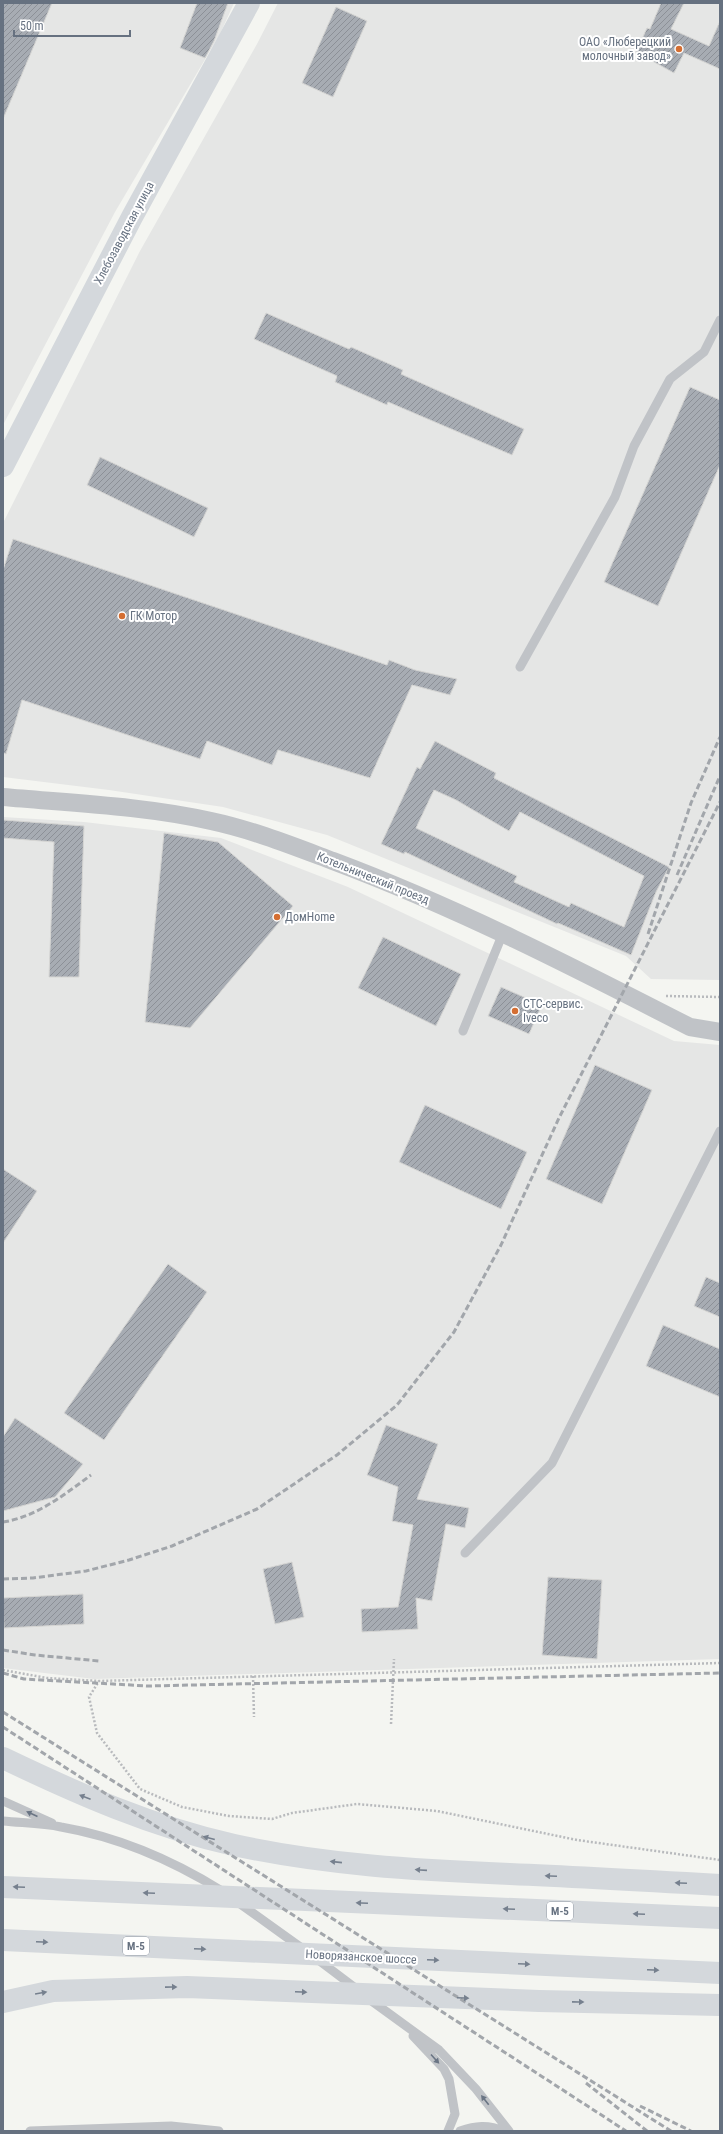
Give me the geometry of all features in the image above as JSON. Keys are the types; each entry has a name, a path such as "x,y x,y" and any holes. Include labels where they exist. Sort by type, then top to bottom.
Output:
{"main road":[{"name":"Хлебозаводская улица","path":"3,466 132,217 249,3"},
{"path":"3,1758 74,1792 175,1829 233,1845 276,1853 375,1867 720,1885"},
{"name":"М-5","path":"3,1887 720,1918"},
{"name":"Новорязанское шоссе","path":"3,1940 720,1973"},
{"path":"3,2002 53,1991 187,1987 539,2001 718,2005"}],"street":[{"name":"Котельнический проезд","path":"3,797 155,812 211,821 260,835 378,878 503,933 690,1027 720,1033"}],"lane":[{"path":"520,667 615,497 634,446 670,379 704,352 720,320"},
{"path":"464,1031 503,933"},
{"path":"465,1553 552,1463 720,1131"},
{"path":"3,1801 60,1827"},
{"path":"3,1821 60,1827 114,1840 156,1855 204,1880 249,1909 439,2050 476,2089 509,2131"},
{"path":"398,2020 444,2069 449,2079 455,2114 448,2131"},
{"path":"30,2131 171,2126 219,2131"},
{"path":"152,2131 171,2126"},
{"path":"460,2131 476,2126 494,2127 503,2131"}],"path":[{"path":"658,995 720,997"},
{"path":"391,1724 394,1659"},
{"path":"3,1670 47,1678 98,1681 720,1663"},
{"path":"253,1676 254,1717"},
{"path":"98,1681 89,1697 97,1733 140,1789 182,1807 229,1816 272,1819 292,1813 358,1804 437,1812 577,1840 720,1860"}],"shaded area":[{"path":"3,3 234,3 220,34 115,212 3,425"},
{"path":"278,3 720,3 720,980 651,979 626,956 327,835 223,807 109,790 3,777 3,523 140,251 257,44"},
{"path":"3,817 84,822 221,838 348,887 674,1041 720,1045 720,1659 94,1679 3,1668"}],"building":[{"path":"3,3 52,3 3,119"},
{"path":"197,3 228,3 214,41 205,58 180,48"},
{"name":"ОАО «Люберецкий молочный завод»","path":"661,3 684,3 671,29 709,46 720,21 720,69 684,53 674,73 636,52 647,28 650,29"},
{"path":"336,7 367,21 333,97 302,83"},
{"path":"266,313 349,349 351,347 403,370 401,374 524,429 512,455 388,402 387,405 335,382 337,376 254,339"},
{"path":"690,387 720,400 720,465 658,606 604,582"},
{"path":"100,457 208,508 194,537 87,485"},
{"name":"ГК Мотор","path":"13,539 387,665 389,660 415,670 457,679 450,695 412,685 370,778 278,750 272,765 207,741 200,759 22,700 6,754 3,753 3,570"},
{"path":"435,741 496,773 494,778 669,867 656,892 631,955 558,923 557,924 405,852 404,854 381,844 417,767 420,769","holes":["434,790 456,800 509,831 520,812 644,876 624,927 571,903 569,907 514,882 517,876 416,828"]},
{"path":"3,820 84,826 79,977 49,977 54,842 3,838"},
{"path":"164,833 218,842 293,906 190,1028 145,1022"},
{"path":"383,937 461,974 436,1026 358,988"},
{"name":"СТС-сервис. Iveco","path":"501,987 542,1005 529,1034 488,1016"},
{"path":"595,1065 652,1090 602,1204 546,1179"},
{"path":"425,1105 527,1152 501,1209 399,1162"},
{"path":"3,1169 37,1191 3,1243"},
{"path":"168,1264 207,1292 104,1440 64,1413"},
{"path":"706,1277 720,1283 720,1317 694,1306"},
{"path":"663,1325 720,1349 720,1397 646,1366"},
{"path":"15,1418 83,1464 55,1497 3,1511 3,1437"},
{"path":"386,1425 438,1444 417,1499 469,1508 465,1528 446,1524 432,1601 416,1598 418,1629 362,1632 361,1609 398,1607 413,1525 392,1521 398,1487 367,1475"},
{"path":"292,1562 304,1617 275,1624 263,1569"},
{"path":"548,1577 602,1580 597,1659 542,1655"},
{"path":"83,1594 84,1624 4,1628 3,1598"}],"railway":[{"path":"648,934 691,803 720,737"},
{"path":"677,875 720,776"},
{"path":"3,1579 33,1578 86,1571 129,1560 172,1546 257,1509 337,1455 397,1405 454,1332 501,1245 559,1118 720,802"},
{"path":"3,1522 38,1510 60,1497 91,1475"},
{"path":"3,1650 35,1655 99,1661"},
{"path":"3,1673 24,1679 148,1686 720,1673"},
{"path":"3,1712 671,2131"},
{"path":"3,1727 626,2131"},
{"path":"586,2083 647,2131"},
{"path":"640,2106 691,2131"}],"place":[{"name":"ОАО «Люберецкий молочный завод»","path":"679,49"},
{"name":"ГК Мотор","path":"122,616"},
{"name":"ДомHome","path":"277,917"},
{"name":"СТС-сервис. Iveco","path":"515,1011"}]}
